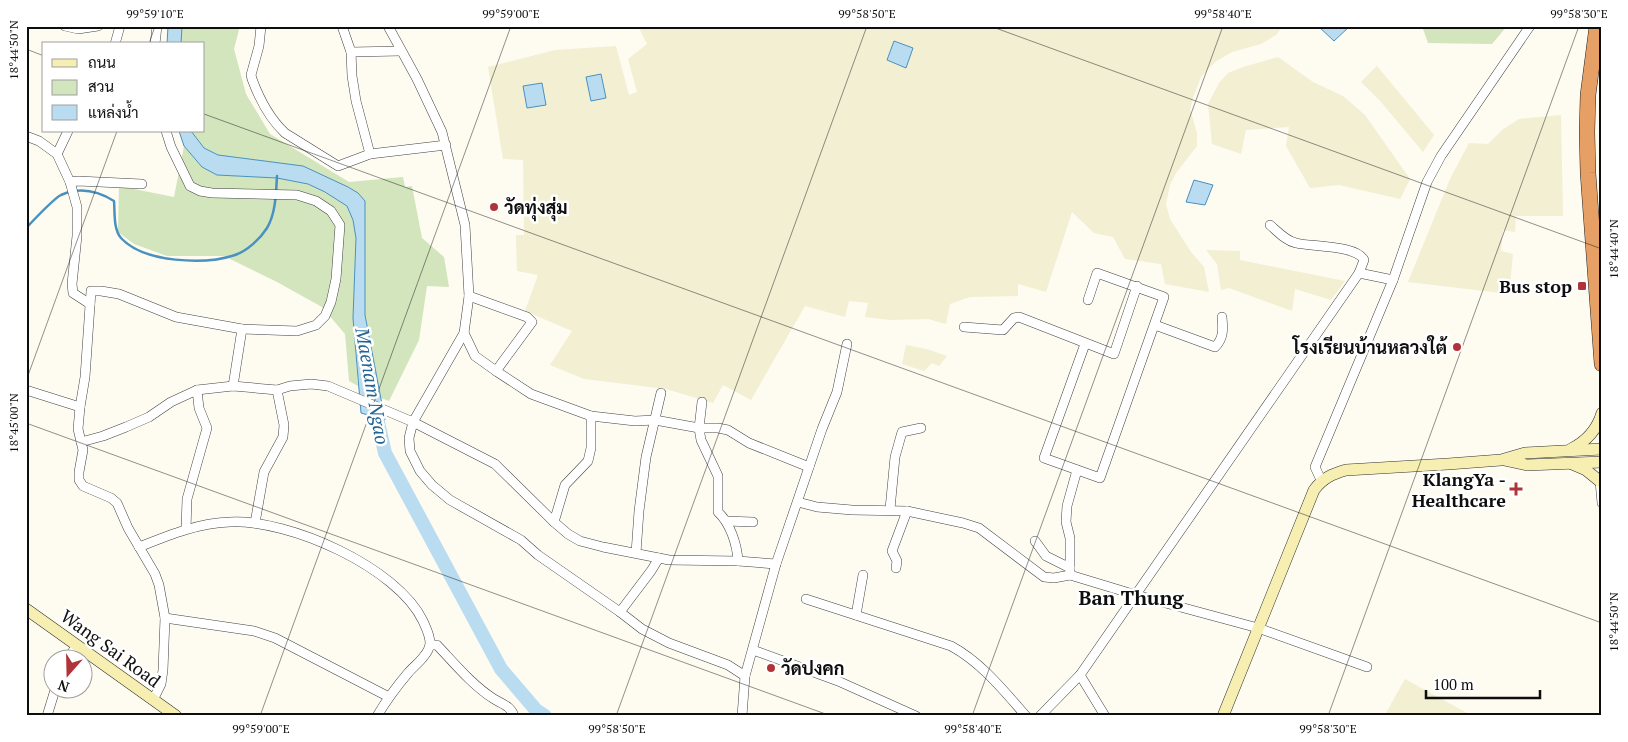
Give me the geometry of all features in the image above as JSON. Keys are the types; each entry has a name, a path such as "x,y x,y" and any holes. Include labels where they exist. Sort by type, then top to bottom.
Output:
{"highway":[{"path":"1596,26 1588,95 1587,149 1602,364"}],"main road":[{"path":"1567,451 1583,443 1590,436 1597,426 1602,413"},
{"path":"1501,460 1525,453 1602,449"},
{"path":"1223,716 1314,490 1321,480 1331,474 1346,470 1501,460 1527,464 1602,462"},
{"path":"1569,463 1586,470 1601,482"},
{"name":"Wang Sai Road","path":"26,609 176,716"}],"street":[{"path":"65,26 78,29 98,26"},
{"path":"116,42 120,26"},
{"path":"155,42 157,26"},
{"path":"261,26 259,46 251,74 272,119 285,133 338,166 370,154 446,145"},
{"path":"342,26 351,52 356,102 370,154"},
{"path":"388,26 442,132 465,225 469,296 464,333 413,422 409,438 410,451 420,471 432,485 450,500 521,540 538,555 642,629 669,644 728,665 745,676"},
{"path":"1321,480 1315,467 1393,280 1428,182 1441,156 1528,27"},
{"path":"351,52 401,50"},
{"path":"57,154 68,132"},
{"path":"153,700 161,684 165,618 155,574 117,503 111,498 83,486 79,480 83,450 78,430 85,377 91,291 120,294 176,317 242,328 297,331 306,329 316,325 324,316 331,302 339,261 340,225 331,210 316,201 297,195 212,194 190,186 171,147 166,132"},
{"path":"27,134 57,154 71,185 77,206 73,293 90,304"},
{"path":"71,185 78,181 142,184"},
{"path":"1040,716 1080,676 1359,273 1364,260 1358,254 1340,249 1296,244 1288,241 1270,225"},
{"path":"1085,344 1044,458 1100,478 1164,297 1097,273 1088,300"},
{"path":"1359,273 1393,280"},
{"path":"964,328 1003,330 1014,318 1019,317 1114,354 1137,286"},
{"path":"469,296 528,317 532,322 496,371"},
{"path":"1155,324 1215,347 1223,333 1222,317"},
{"path":"234,386 242,328"},
{"path":"464,333 475,356 531,394 591,416 635,421 655,420 699,428 728,430 749,443 809,467"},
{"path":"742,712 745,676 776,564 822,429 837,392 847,344"},
{"path":"81,442 126,428 197,390 234,386 277,390 290,386 311,384 328,386 413,422 495,464 554,522 580,541 658,558 686,561 738,561 776,564"},
{"path":"26,390 80,407"},
{"path":"186,529 187,499 207,428 199,408 197,390"},
{"path":"255,523 264,472 283,437 284,425 277,390"},
{"path":"636,554 646,457 661,393"},
{"path":"702,402 699,428 700,440 718,476 718,512 726,522 737,550 738,561"},
{"path":"554,522 564,484 588,461 592,448 591,416"},
{"path":"890,510 895,457 902,432 921,428"},
{"path":"1070,571 1070,538 1066,522 1067,506 1077,470"},
{"path":"1601,482 1602,503"},
{"path":"798,502 817,507 852,510 907,511 964,522 979,528 1044,577 1054,578 1070,571"},
{"path":"896,568 897,561 892,551 907,511"},
{"path":"139,547 186,529 230,522 255,523 310,538 344,553 370,568 409,600 423,621 431,644 425,656 389,697 377,716"},
{"path":"726,522 753,522"},
{"path":"1035,542 1046,556 1070,571 1136,594 1258,628 1367,667"},
{"path":"620,612 651,571 658,558"},
{"path":"856,615 863,575"},
{"path":"806,599 942,642 957,649 1002,688 1026,716"},
{"path":"165,618 254,631 275,638 389,697"},
{"path":"431,644 437,645 492,698 511,708 514,716"},
{"path":"74,650 77,645"},
{"path":"753,650 838,681 916,716"},
{"path":"1080,676 1105,716"},
{"path":"47,716 52,700"}],"shaded area":[{"path":"638,26 1283,26 1276,35 1261,44 1232,52 1215,62 1201,77 1190,109 1197,133 1197,146 1176,173 1170,185 1166,204 1170,219 1191,252 1204,267 1209,292 1165,284 1161,264 1125,259 1113,237 1094,233 1072,212 1046,292 1018,284 1018,296 970,297 950,304 946,324 928,319 890,320 865,317 868,303 849,301 845,317 805,306 751,400 723,385 713,403 666,389 584,379 550,365 572,331 525,311 538,275 517,271 516,235 524,235 523,160 503,159 488,67 555,50 616,46 629,95 637,92 628,59 647,44"},
{"path":"1278,57 1313,82 1343,96 1365,115 1410,179 1400,199 1339,185 1310,188 1286,146 1289,127 1246,130 1241,154 1212,144 1208,104 1219,83 1228,73"},
{"path":"1377,66 1434,135 1423,152 1381,102 1361,82"},
{"path":"1561,115 1563,216 1516,216 1515,232 1503,230 1501,251 1513,254 1509,294 1408,282 1450,179 1469,143 1488,144 1502,130 1519,119"},
{"path":"1206,250 1240,251 1240,260 1345,281 1331,300 1295,289 1292,311 1229,288 1221,290 1217,264"},
{"path":"906,345 927,349 947,356 939,366 932,363 924,371 902,364"},
{"path":"1405,679 1467,713 1467,716 1394,716 1386,713"}],"green space":[{"path":"182,26 240,26 234,49 246,94 270,134 349,182 403,177 405,187 412,186 422,238 444,257 449,287 427,286 419,340 389,401 381,398 365,315 365,219 358,193 303,166 218,155 204,148 192,132 205,132 205,42 181,42"},
{"path":"1422,26 1507,26 1492,44 1428,43"},
{"path":"184,146 202,167 217,175 277,178 308,184 347,206 353,220 356,238 353,318 358,386 349,381 345,334 322,307 224,256 167,256 134,244 118,232 119,186 174,197"}],"water":[{"path":"168,26 182,26 181,42 167,42"},
{"path":"1318,26 1350,26 1334,41"},
{"path":"894,41 913,48 906,68 887,60"},
{"path":"601,74 606,98 591,101 586,77"},
{"path":"542,83 546,105 527,108 523,86"},
{"path":"179,132 192,132 204,148 218,155 303,166 348,187 358,193 365,201 365,315 385,420 361,413 353,318 356,238 353,220 347,206 308,184 277,178 217,175 202,167 184,146"},
{"path":"1194,180 1213,185 1205,205 1186,202"}],"waterway":[{"path":"26,228 61,195 75,191 88,191 114,201 118,234 131,246 144,253 175,260 192,261 222,258 235,255 249,248 267,228 274,209 277,176"},
{"name":"Maenam Ngao","path":"373,400 385,453 501,669 536,710 545,716"}],"place":[{"name":"วัดทุ่งสุ่ม","path":"494,207"},
{"name":"Bus stop","path":"1582,286"},
{"name":"โรงเรียนบ้านหลวงใต้","path":"1457,347"},
{"name":"KlangYa - Healthcare","path":"1516,489"},
{"name":"วัดปงคก","path":"771,668"}],"district":[{"name":"Ban Thung","path":"1131,597"}]}
